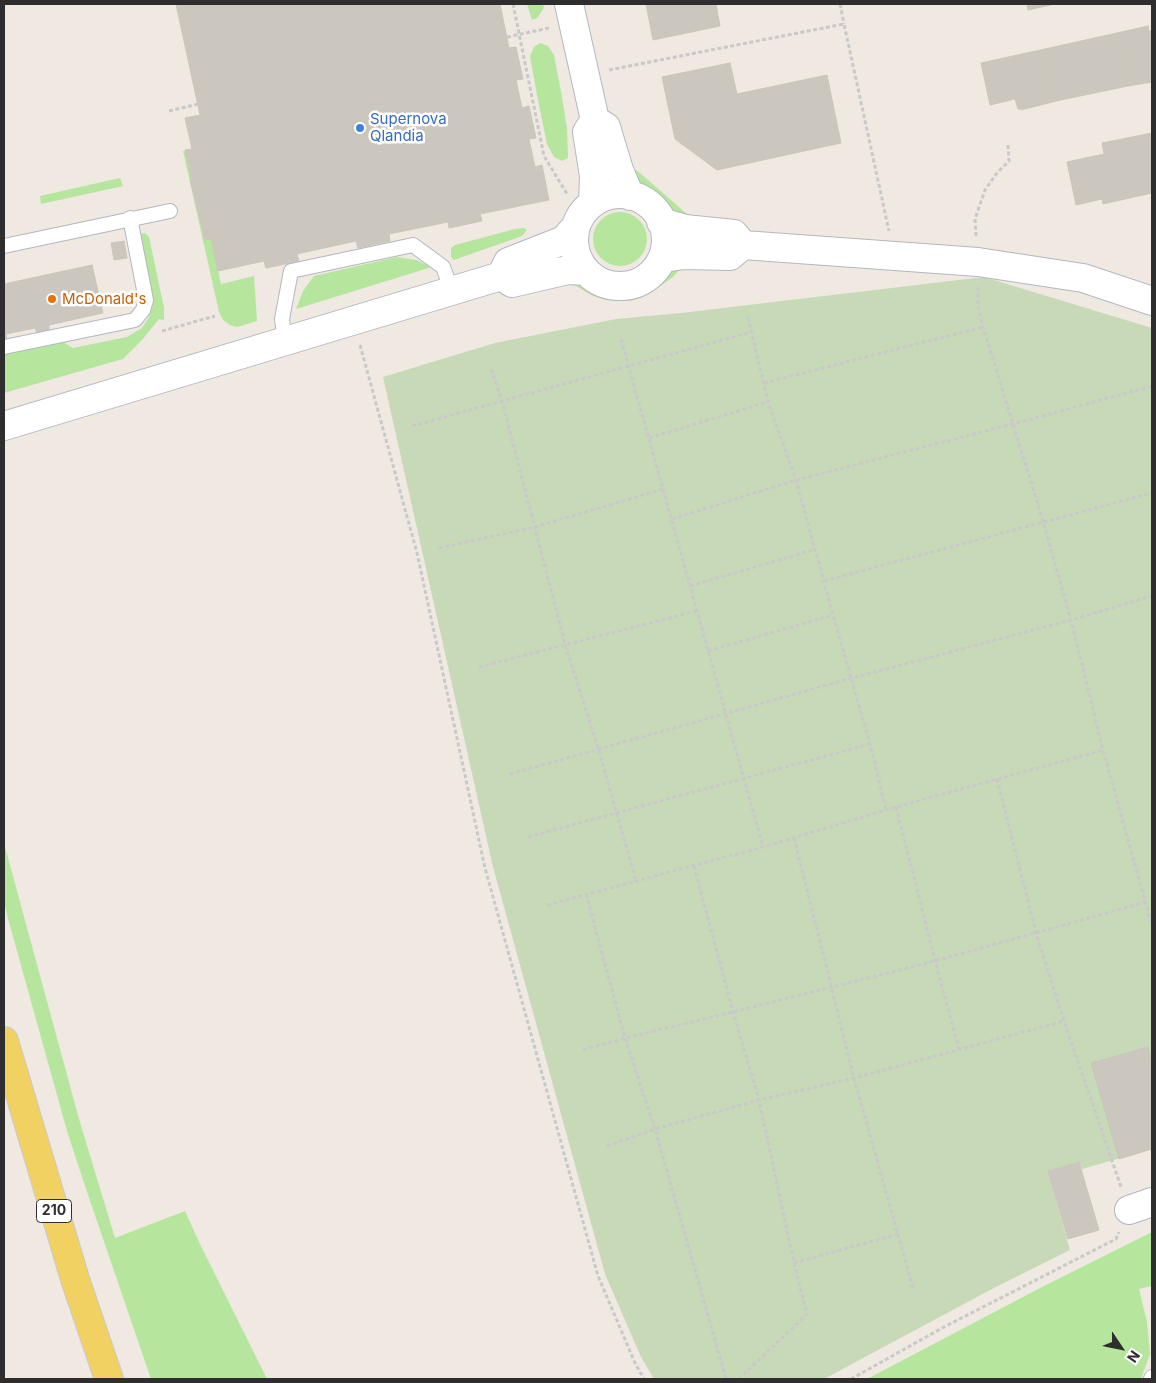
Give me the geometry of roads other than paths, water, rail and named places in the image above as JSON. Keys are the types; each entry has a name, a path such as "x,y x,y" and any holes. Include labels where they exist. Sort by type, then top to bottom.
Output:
{"main road":[{"name":"210","path":"4,1041 75,1279 109,1379"}],"street":[{"path":"569,4 595,120 606,127 618,170 630,196"},
{"path":"4,426 501,276 508,262 564,240 576,226 582,215 580,199 594,176 587,132 595,120"},
{"path":"576,226 575,250 579,261 585,271 597,281 612,286 628,286 642,281 654,271 663,258 666,243 664,229 659,216 650,205 638,198 625,194 611,195 599,199 580,199"},
{"path":"662,222 685,229 734,234 743,245"},
{"path":"663,258 684,255 730,256 743,245 978,262 1083,278 1152,301"},
{"path":"501,276 512,283 568,270 585,271"}],"lane":[{"path":"4,246 170,211"},
{"path":"4,347 135,320 143,310 146,300 130,218"},
{"path":"285,342 282,319 292,272 413,245 443,267 452,291"}],"place":[{"name":"Supernova Qlandia","path":"360,128"},
{"name":"McDonald's","path":"52,299"}]}
